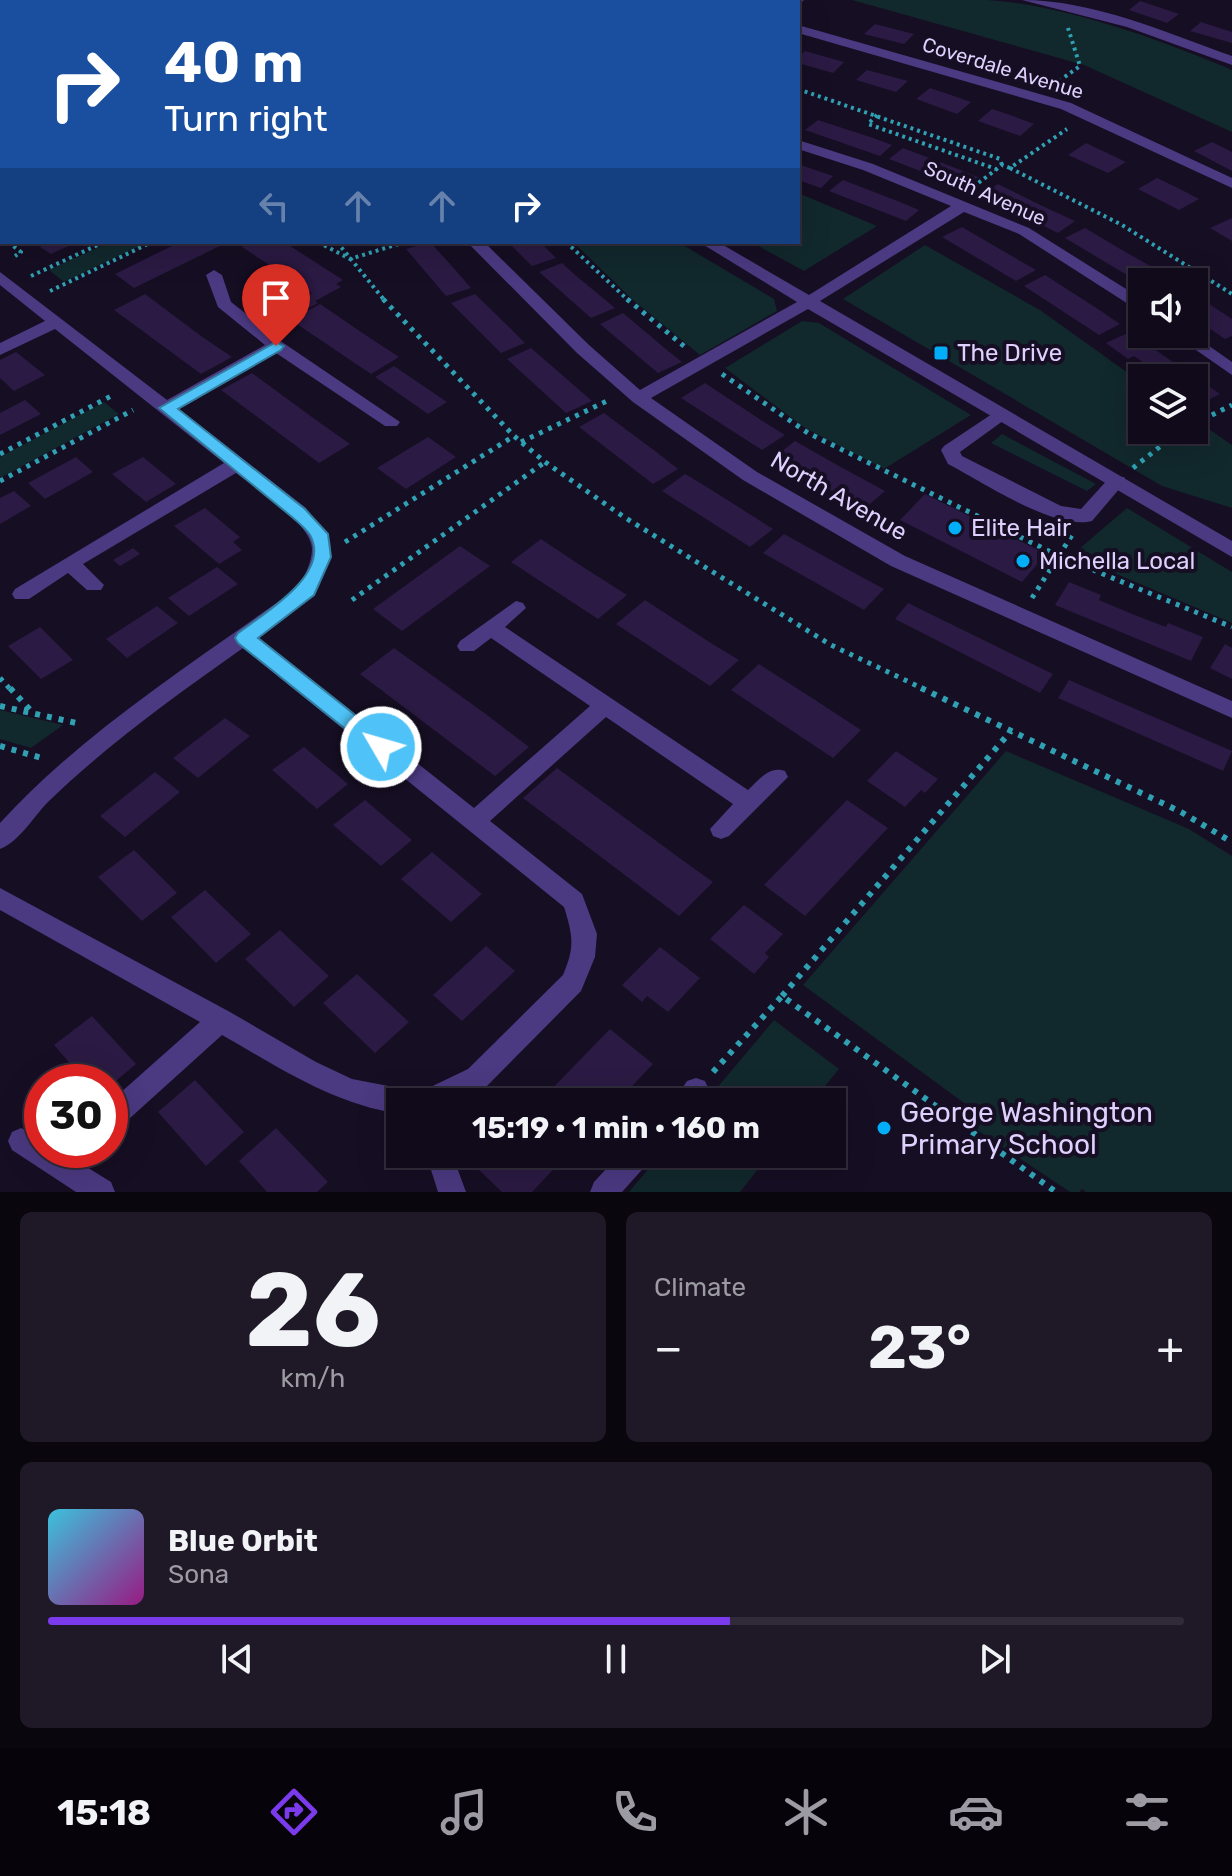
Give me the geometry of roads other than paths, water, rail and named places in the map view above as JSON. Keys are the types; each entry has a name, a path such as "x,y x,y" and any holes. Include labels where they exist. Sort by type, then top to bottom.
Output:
{"street":[{"path":"1028,0 1131,24 1232,61"},
{"name":"Coverdale Avenue","path":"800,30 1037,97 1086,115 1232,184"},
{"name":"South Avenue","path":"800,145 868,167 1024,231 1128,297"},
{"path":"634,394 808,302 958,204"},
{"name":"North Avenue","path":"477,244 510,279 634,394 750,476 898,561 1232,710"},
{"path":"710,244 1232,550"},
{"path":"214,275 224,304 276,346 391,422"},
{"path":"0,839 30,802 68,769 308,590 322,557 320,534 299,513 6,281"},
{"path":"0,350 57,321"},
{"path":"161,403 276,346"},
{"path":"1201,348 1232,370"},
{"path":"1001,414 950,450 954,460 1057,512 1085,516 1117,481"},
{"path":"22,594 237,464"},
{"path":"69,563 94,585"},
{"path":"467,646 516,608"},
{"path":"491,628 749,803"},
{"path":"245,638 574,901 585,934 583,957 572,983 477,1078 455,1088"},
{"path":"476,820 605,706"},
{"path":"721,829 777,777"},
{"path":"0,898 221,1020 328,1084 372,1099 386,1100"},
{"path":"128,1103 221,1020"},
{"path":"81,1168 101,1192"},
{"path":"444,1168 452,1192"},
{"path":"604,1192 625,1168"}],"place":[{"name":"The Drive","path":"941,353"},
{"name":"Elite Hair","path":"955,528"},
{"name":"Michella Local","path":"1023,561"},
{"name":"George Washington Primary School","path":"884,1128"}]}
